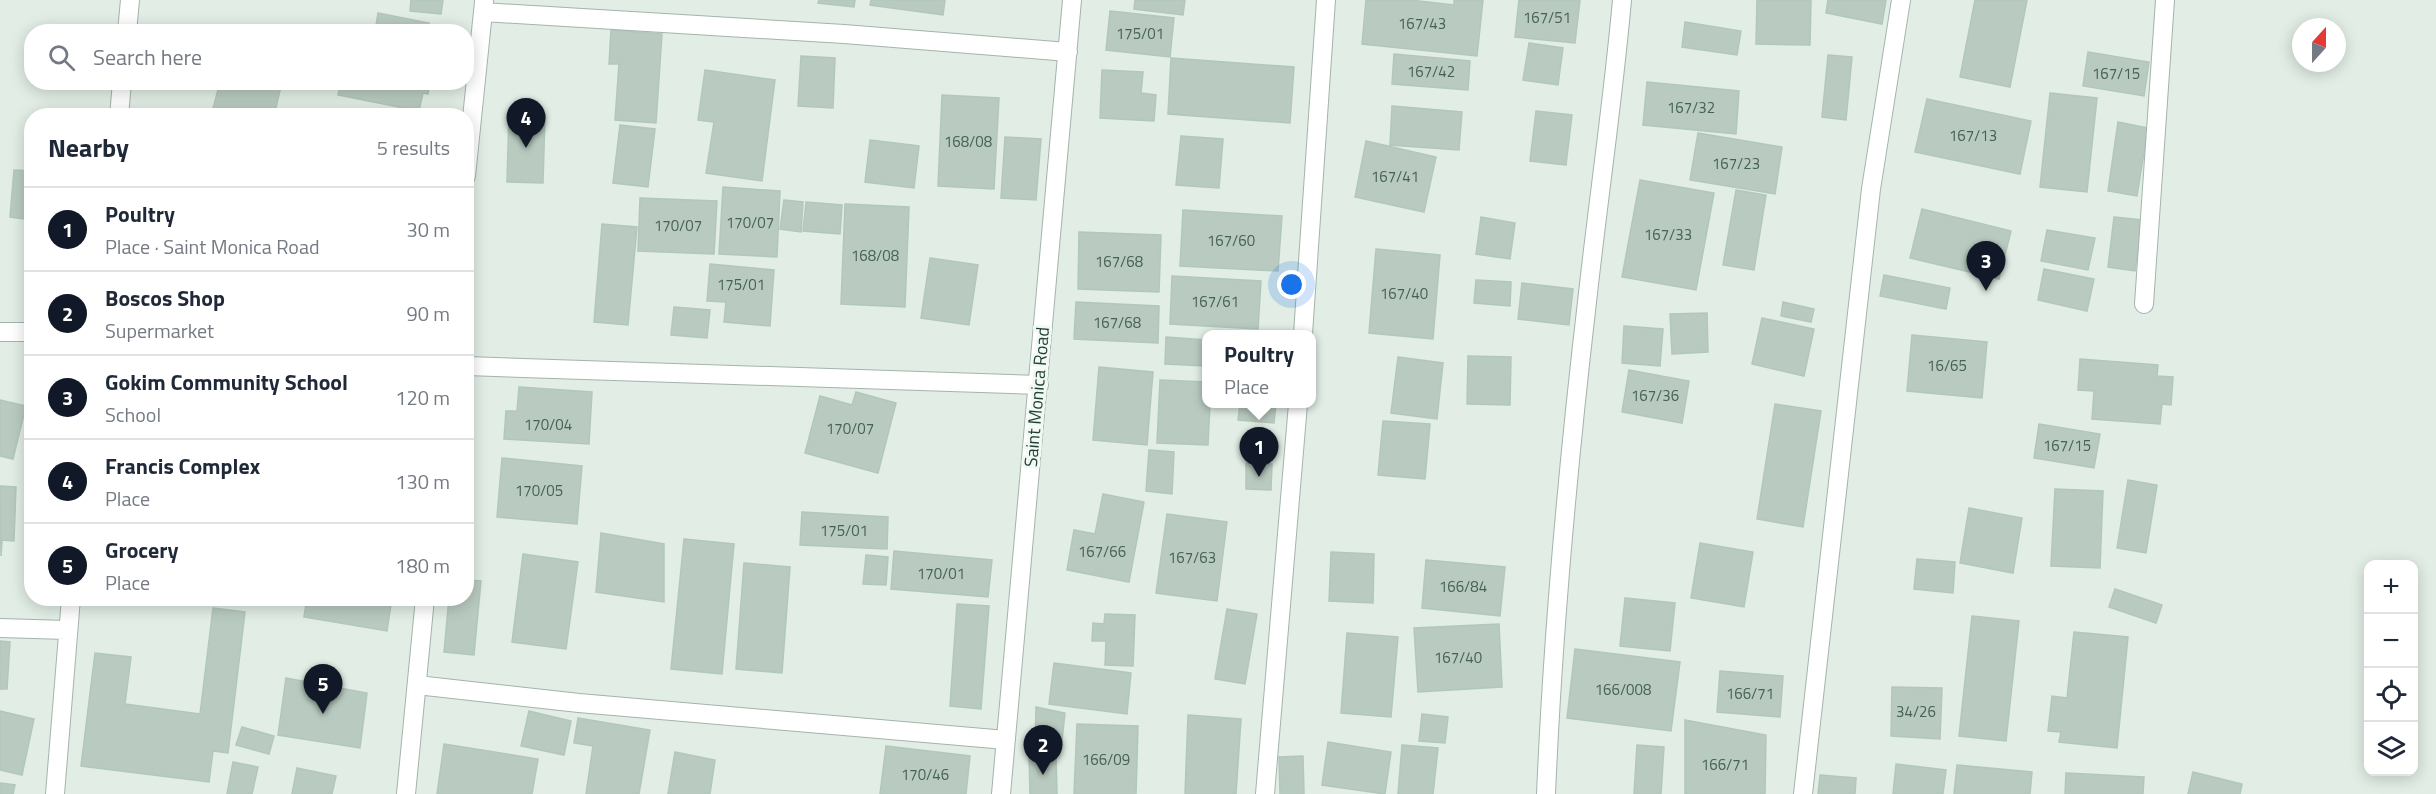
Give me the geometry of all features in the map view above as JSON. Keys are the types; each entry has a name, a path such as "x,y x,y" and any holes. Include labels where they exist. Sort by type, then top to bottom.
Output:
{"street":[{"path":"128,24 130,0"},
{"name":"Saint Monica Road","path":"1001,794 1072,0"},
{"path":"1303,330 1326,0"},
{"path":"1546,794 1550,688 1564,526 1587,300 1613,103 1622,0"},
{"path":"1803,794 1866,223 1901,0"},
{"path":"2144,304 2165,0"},
{"path":"473,108 484,6 1068,52"},
{"path":"120,108 121,90"},
{"path":"0,332 24,332"},
{"path":"474,366 1039,385"},
{"path":"1265,794 1298,408"},
{"path":"55,794 70,606"},
{"path":"406,794 424,606"},
{"path":"0,628 67,630"},
{"path":"417,685 579,703 1006,740"}],"building":[{"path":"411,0 443,0 441,14 410,11"},
{"path":"819,0 855,0 854,7 818,3"},
{"path":"871,0 945,0 943,15 870,5"},
{"path":"1135,0 1185,0 1183,15 1134,9"},
{"path":"1366,0 1410,0 1454,5 1454,0 1483,0 1477,56 1362,44"},
{"path":"1519,0 1580,0 1575,43 1515,37"},
{"path":"1757,0 1811,0 1810,45 1756,44"},
{"path":"1828,0 1886,0 1882,24 1826,13"},
{"path":"1975,0 2027,0 2010,87 1960,77"},
{"path":"1110,11 1174,18 1170,57 1106,50"},
{"path":"378,13 429,23 429,24 376,24"},
{"path":"1685,22 1741,31 1737,55 1682,47"},
{"path":"611,30 662,34 656,123 615,120 619,64 609,64"},
{"path":"1529,43 1563,48 1558,85 1523,80"},
{"path":"2088,52 2149,62 2144,96 2083,86"},
{"path":"1394,54 1470,61 1468,90 1392,84"},
{"path":"1828,55 1852,57 1846,120 1822,117"},
{"path":"801,56 835,58 833,108 798,106"},
{"path":"1171,58 1294,67 1290,123 1168,114"},
{"path":"705,70 775,80 762,181 706,173 714,122 698,120"},
{"path":"1102,70 1143,72 1141,93 1156,95 1154,121 1100,118"},
{"path":"1647,82 1739,91 1736,134 1643,125"},
{"path":"218,90 280,90 276,108 213,108"},
{"path":"339,90 429,90 428,94 423,93 420,108 404,108 338,95"},
{"path":"2050,93 2097,98 2087,192 2040,187"},
{"path":"942,95 999,98 994,189 938,186"},
{"path":"1927,99 2031,121 2020,174 1915,152"},
{"path":"1392,106 1462,112 1459,150 1390,145"},
{"path":"1536,111 1572,115 1566,165 1530,161"},
{"path":"509,113 545,115 543,183 507,182"},
{"path":"2118,122 2148,128 2137,196 2108,191"},
{"path":"620,125 655,129 648,187 613,183"},
{"path":"1698,133 1782,147 1775,194 1690,180"},
{"path":"1181,136 1223,139 1219,188 1176,185"},
{"path":"1005,137 1041,139 1036,200 1001,198"},
{"path":"870,140 919,146 914,188 865,182"},
{"path":"1366,141 1436,157 1424,212 1355,197"},
{"path":"14,170 24,171 24,219 10,217"},
{"path":"1640,180 1714,193 1696,290 1622,277"},
{"path":"723,187 780,191 777,257 719,254"},
{"path":"1736,190 1766,195 1754,270 1723,265"},
{"path":"640,198 717,201 714,254 638,251"},
{"path":"784,200 803,202 801,232 780,229"},
{"path":"806,202 842,205 840,234 803,231"},
{"path":"845,204 909,207 905,307 841,304"},
{"path":"1922,209 2011,231 1999,279 1910,258"},
{"path":"1183,210 1282,216 1278,271 1180,266"},
{"path":"1481,217 1515,223 1510,259 1476,254"},
{"path":"2114,217 2142,220 2135,271 2108,267"},
{"path":"602,224 637,227 628,325 594,322"},
{"path":"2047,230 2095,238 2088,270 2041,261"},
{"path":"1079,232 1161,235 1159,292 1078,289"},
{"path":"1376,249 1440,255 1433,339 1369,333"},
{"path":"930,258 978,265 969,325 921,318"},
{"path":"710,264 774,270 770,326 724,322 726,302 707,301"},
{"path":"2044,269 2094,279 2087,311 2038,300"},
{"path":"1884,275 1950,288 1946,309 1880,296"},
{"path":"1172,276 1261,281 1258,329 1170,324"},
{"path":"1476,280 1511,282 1510,306 1474,303"},
{"path":"1522,283 1573,289 1569,325 1518,319"},
{"path":"1076,302 1159,306 1158,343 1074,339"},
{"path":"1783,302 1814,309 1811,322 1781,316"},
{"path":"674,307 710,310 707,338 671,335"},
{"path":"1707,313 1708,352 1672,354 1670,314"},
{"path":"1762,318 1814,329 1804,376 1752,364"},
{"path":"1624,326 1663,329 1660,366 1622,363"},
{"path":"1912,335 1987,342 1982,398 1907,391"},
{"path":"1166,337 1202,340 1202,366 1165,364"},
{"path":"1468,356 1511,357 1510,405 1467,404"},
{"path":"1398,357 1443,363 1437,419 1391,413"},
{"path":"2080,359 2158,365 2157,376 2173,377 2171,405 2162,404 2160,424 2092,419 2094,391 2078,390"},
{"path":"1099,367 1153,372 1147,445 1093,440"},
{"path":"1629,370 1689,381 1682,423 1622,412"},
{"path":"1160,380 1202,382 1202,408 1210,408 1208,445 1157,443"},
{"path":"519,387 592,392 589,444 504,439 506,411 517,411"},
{"path":"856,392 896,403 878,473 805,453 820,396 852,405"},
{"path":"0,400 24,406 24,414 13,459 0,456"},
{"path":"1775,404 1821,411 1803,527 1757,519"},
{"path":"1240,408 1276,408 1274,423 1238,420"},
{"path":"1383,421 1430,424 1425,479 1378,475"},
{"path":"2039,424 2100,434 2094,468 2034,458"},
{"path":"1149,450 1174,452 1172,494 1146,491"},
{"path":"502,458 582,466 577,524 497,517"},
{"path":"1246,463 1272,464 1271,490 1246,489"},
{"path":"2128,480 2157,485 2146,553 2117,548"},
{"path":"0,486 16,487 14,541 2,540 1,556"},
{"path":"2055,489 2103,491 2100,568 2051,566"},
{"path":"1103,494 1144,502 1129,582 1067,570 1074,530 1095,534"},
{"path":"1969,508 2022,518 2013,573 1960,563"},
{"path":"802,512 888,517 887,549 800,545"},
{"path":"1167,514 1227,522 1217,601 1156,593"},
{"path":"601,533 664,544 664,602 596,592"},
{"path":"684,539 734,544 722,674 671,669"},
{"path":"1700,543 1753,552 1744,607 1691,598"},
{"path":"894,551 992,560 988,597 891,589"},
{"path":"1331,552 1374,554 1373,603 1329,601"},
{"path":"523,554 578,562 566,649 512,642"},
{"path":"866,555 888,557 886,585 863,584"},
{"path":"1917,559 1955,562 1953,593 1914,589"},
{"path":"1426,560 1505,567 1500,616 1422,608"},
{"path":"744,563 790,567 782,673 736,669"},
{"path":"474,581 481,581 474,655 444,652 448,606 474,606"},
{"path":"2115,589 2162,605 2156,623 2109,607"},
{"path":"1625,598 1675,603 1670,651 1620,646"},
{"path":"957,604 989,606 981,709 950,706"},
{"path":"306,606 391,606 387,631 304,617"},
{"path":"213,608 245,612 228,753 213,751 209,782 81,766 95,653 131,657 125,704 200,714"},
{"path":"1227,609 1257,614 1245,684 1215,679"},
{"path":"1105,614 1135,615 1133,666 1105,665 1106,641 1092,641 1093,623 1104,624"},
{"path":"1972,616 2019,621 2006,741 1959,736"},
{"path":"1499,624 1502,687 1418,692 1414,628"},
{"path":"2074,632 2128,637 2117,748 2059,742 2061,732 2048,731 2052,696 2067,698"},
{"path":"1347,633 1398,637 1391,717 1341,713"},
{"path":"0,641 10,642 7,689 0,689"},
{"path":"1575,649 1680,662 1671,731 1567,718"},
{"path":"1054,663 1131,673 1127,714 1049,704"},
{"path":"1720,671 1783,676 1780,717 1717,712"},
{"path":"286,678 367,693 360,748 278,735"},
{"path":"1892,687 1942,688 1940,739 1891,736"},
{"path":"1036,707 1065,713 1061,749 1035,747"},
{"path":"0,711 34,719 22,775 0,770"},
{"path":"529,711 571,721 564,755 521,746"},
{"path":"1422,714 1448,717 1445,743 1419,741"},
{"path":"1188,715 1241,719 1236,794 1185,794"},
{"path":"578,718 650,730 639,794 586,794 593,746 574,743"},
{"path":"1685,720 1766,735 1765,794 1685,794"},
{"path":"1077,724 1138,726 1136,794 1074,794"},
{"path":"242,727 274,736 269,754 236,745"},
{"path":"1328,742 1391,752 1385,794 1322,785"},
{"path":"444,744 538,759 532,794 437,794"},
{"path":"1402,745 1438,748 1433,794 1398,794"},
{"path":"1637,745 1664,747 1661,794 1634,794"},
{"path":"886,746 970,756 966,794 880,794"},
{"path":"675,752 715,760 710,794 668,794"},
{"path":"1056,755 1057,794 1030,794 1029,756"},
{"path":"1303,756 1304,794 1280,794 1279,757"},
{"path":"233,762 258,767 252,794 227,794"},
{"path":"1896,764 1946,770 1943,794 1893,794"},
{"path":"1957,765 2032,772 2030,794 1954,794"},
{"path":"297,768 336,776 332,794 292,794"},
{"path":"2193,772 2242,784 2240,794 2188,794"},
{"path":"2066,773 2144,777 2143,794 2065,794"},
{"path":"1820,775 1856,778 1855,794 1818,794"},
{"path":"0,783 15,785 13,794 0,794"}],"place":[{"name":"Francis Complex","path":"526,148"},
{"name":"Gokim Community School","path":"1986,291"},
{"name":"Poultry","path":"1259,477"},
{"name":"Grocery","path":"323,714"},
{"name":"Boscos Shop","path":"1043,775"}]}
